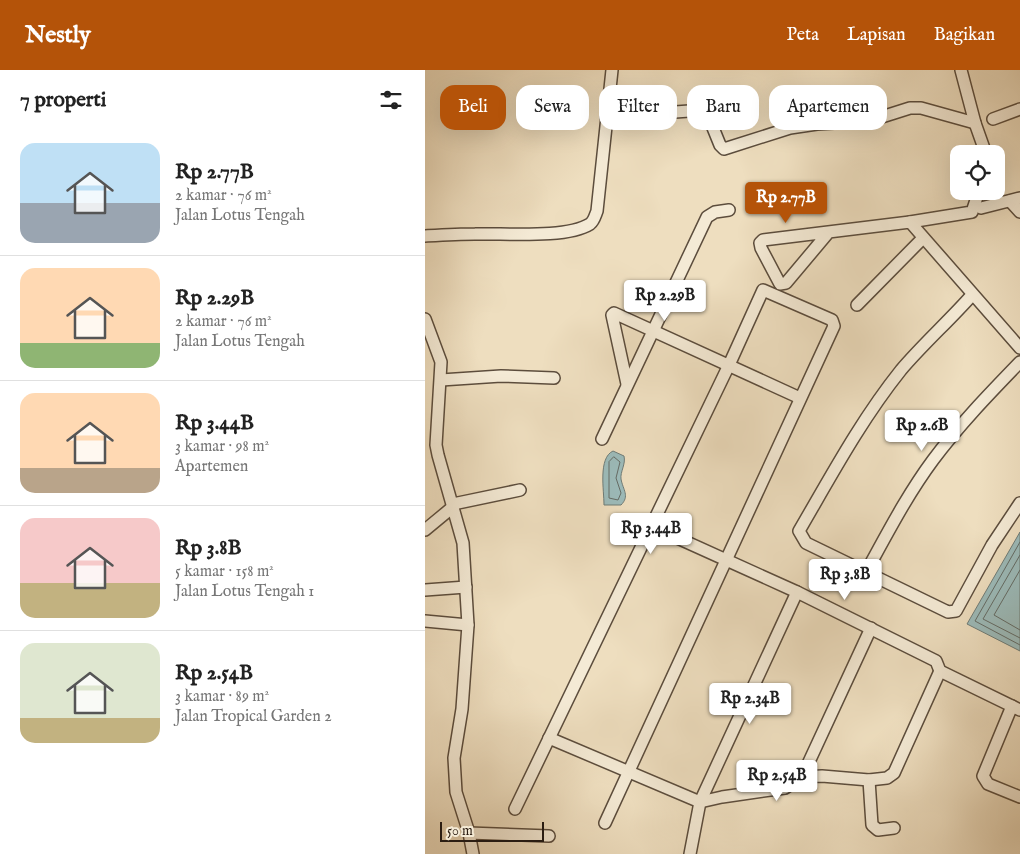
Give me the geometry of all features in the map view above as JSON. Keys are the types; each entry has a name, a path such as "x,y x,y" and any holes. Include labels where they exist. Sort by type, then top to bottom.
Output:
{"street":[{"path":"610,85 612,70"},
{"path":"961,70 983,145"},
{"path":"677,112 703,110 707,113 720,145 724,149 790,128 817,124 869,121 910,108 921,108 975,123"},
{"path":"993,119 1020,109"},
{"path":"425,236 553,233 589,225 594,220 597,211 605,130"},
{"path":"828,233 786,283 780,284 761,248 761,241 910,222 977,210 1015,199 1020,212"},
{"path":"977,210 978,200"},
{"path":"602,439 707,217 715,212 729,210"},
{"path":"910,222 1020,348"},
{"path":"857,305 923,238"},
{"path":"515,809 729,366 763,290 832,320 834,326 605,822"},
{"path":"972,295 908,363 872,409 799,531 805,543 948,612 956,611 993,545 1020,503"},
{"path":"627,384 612,314 615,313 800,398"},
{"path":"426,325 441,362 437,422 438,455 463,543 468,625 462,709 454,758 456,792 469,833 473,854"},
{"path":"866,572 888,531 932,461 970,415 1020,362"},
{"path":"441,380 501,376 554,378"},
{"path":"425,422 437,422"},
{"path":"425,530 453,505 520,490"},
{"path":"549,738 700,802 785,788 802,777 822,776 869,780 887,778 894,773 940,672 936,661 797,592 651,526"},
{"path":"425,590 466,586"},
{"path":"690,854 700,802 797,592"},
{"path":"425,620 468,625"},
{"path":"802,777 871,628"},
{"path":"940,672 1016,708 983,776 989,784 1020,797"},
{"path":"869,780 873,825 878,830 894,828"},
{"path":"469,833 549,836"}],"water":[{"path":"613,451 624,456 621,476 625,499 621,505 604,505 605,460"},
{"path":"1020,532 1020,651 967,624"}]}
